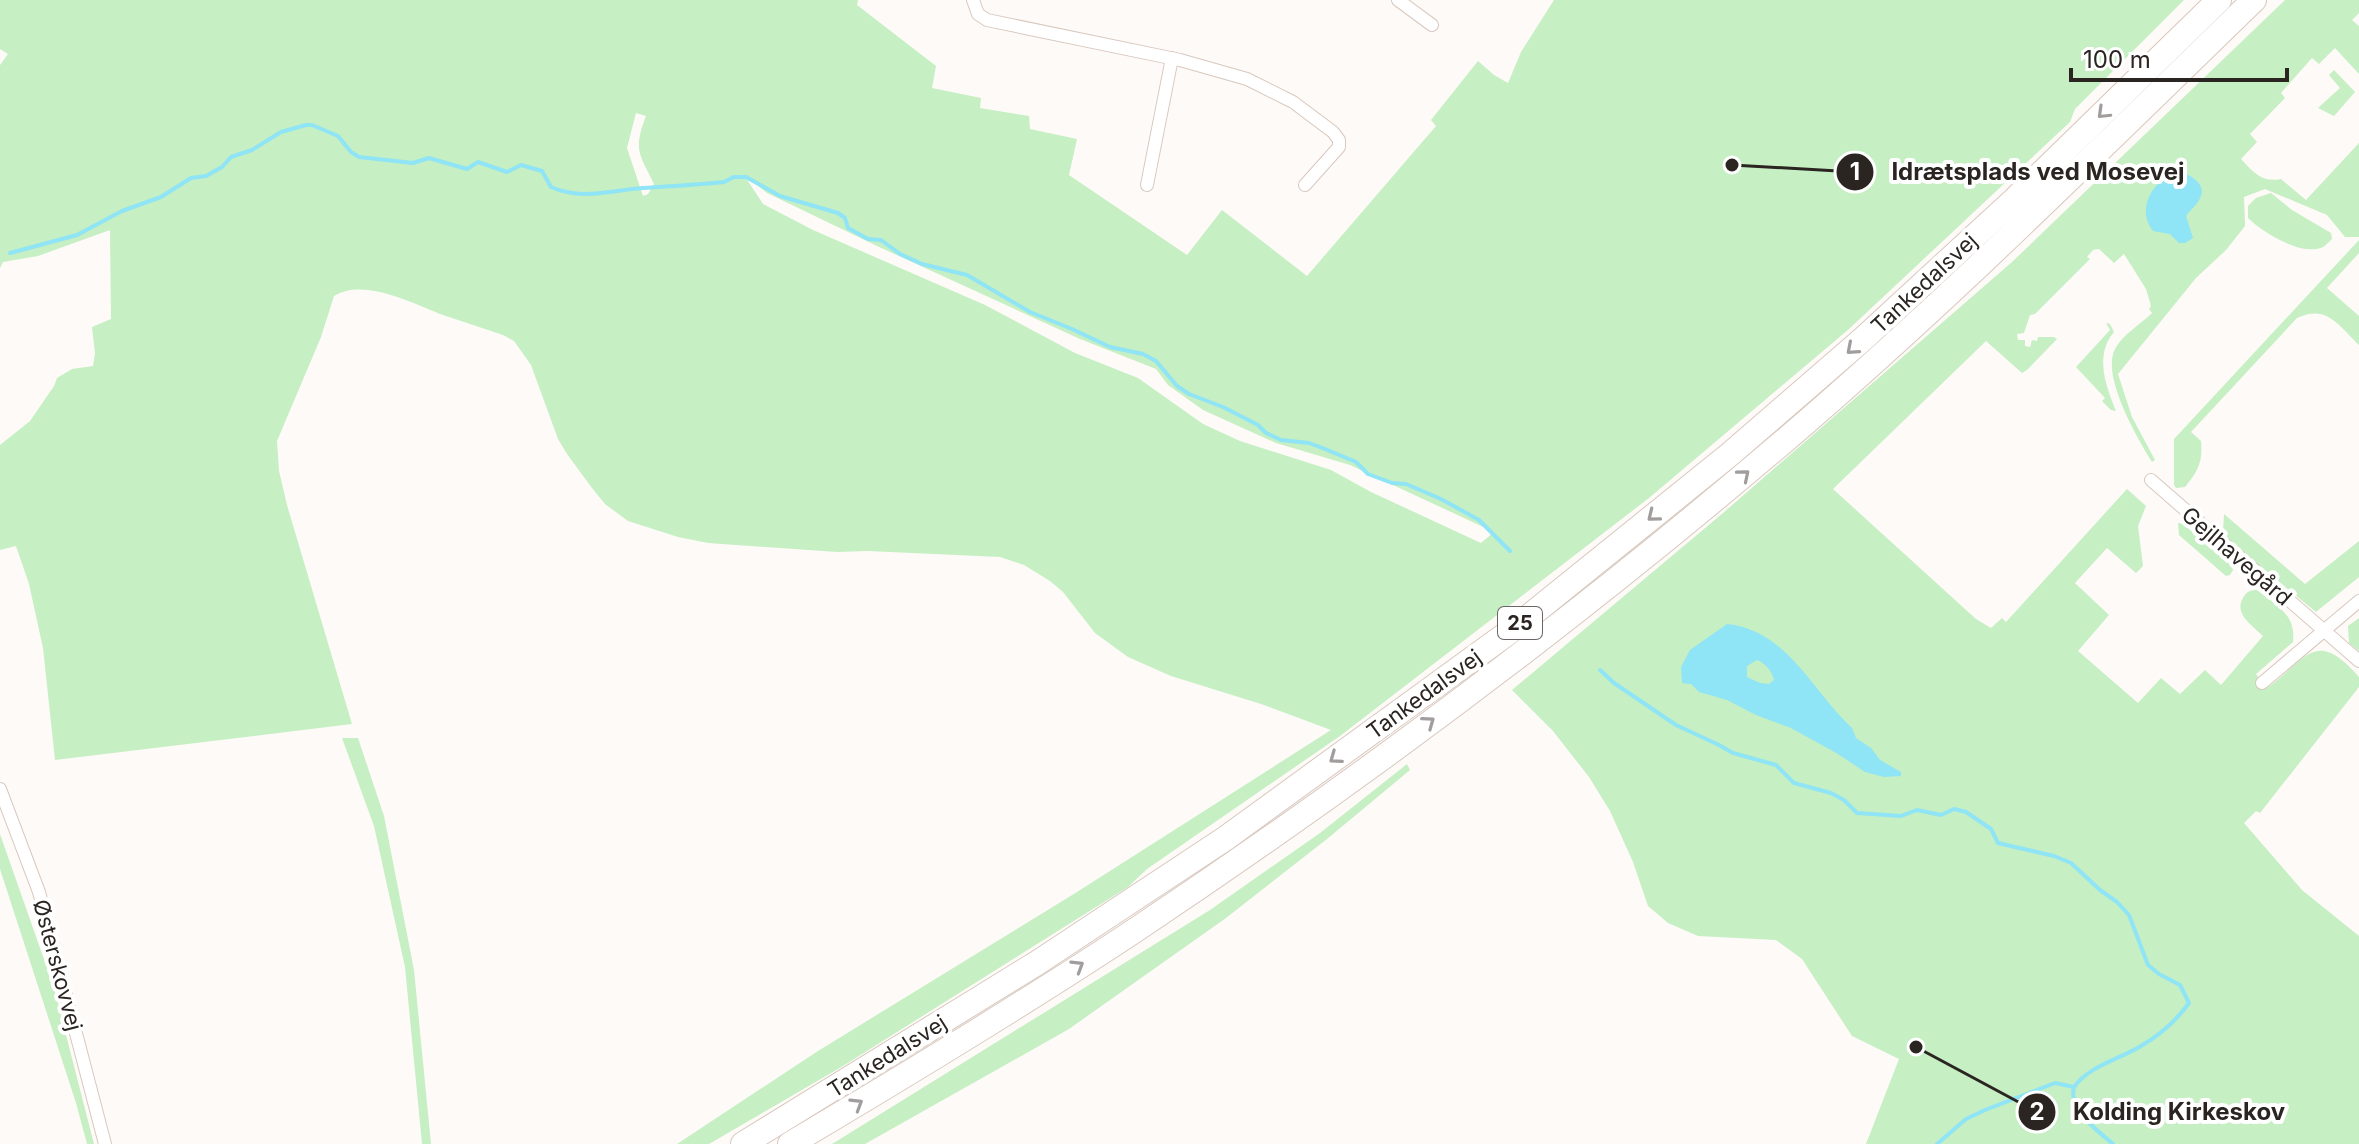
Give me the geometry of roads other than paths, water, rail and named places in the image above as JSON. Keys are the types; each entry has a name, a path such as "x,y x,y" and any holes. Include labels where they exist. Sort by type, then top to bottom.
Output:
{"highway":[{"name":"Tankedalsvej","path":"743,1144 1024,971 1226,838 1516,627 1729,455 1863,339 2013,201 2219,0"},
{"name":"Tankedalsvej","path":"790,1144 1139,927 1316,805 1568,619 1774,450 1937,307 2254,0"}],"street":[{"path":"973,0 978,14 987,20 1172,58 1247,79 1293,102 1339,140 1339,147 1305,185"},
{"path":"1398,0 1432,25"},
{"path":"1147,185 1172,58"},
{"name":"Gejlhavegård","path":"2151,480 2359,661"},
{"path":"2262,683 2359,601"},
{"name":"Østerskovvej","path":"0,789 39,892 105,1144"}],"water":[{"path":"2179,172 2193,178 2202,190 2198,202 2186,216 2193,238 2185,243 2179,243 2170,234 2153,231 2146,213 2155,187"},
{"path":"1727,624 1766,638 1797,664 1852,728 1856,738 1871,748 1880,760 1901,772 1901,776 1884,777 1865,772 1791,728 1727,700 1699,692 1691,684 1682,683 1681,667 1690,650","holes":["1760,661 1773,677 1769,684 1747,677 1747,666"]}],"waterway":[{"path":"10,253 77,235 122,211 161,197 191,178 206,176 222,167 231,157 252,150 281,132 306,125 338,136 359,157 413,163 429,158 467,169 478,162 507,172 521,165 542,171 551,187 574,193 597,194 724,182 734,177 746,177 780,196 838,213 845,218 848,228 868,239 881,240 900,254 922,264 967,275 1030,312 1110,347 1143,354 1156,361 1177,386 1189,394 1223,407 1281,440 1309,443 1356,462 1368,474 1392,483 1406,484 1441,499 1479,520 1510,551"},
{"path":"1600,670 1676,725 1733,753 1776,765 1794,783 1831,793 1857,813 1901,816 1917,810 1941,815 1954,809 1966,812 1991,829 1998,843 2071,863 2117,902 2129,915 2148,965 2180,985 2189,1003 2155,1037 2096,1068 2074,1087"},
{"path":"1937,1144 1966,1119 1985,1110 2055,1083 2074,1087"},
{"path":"2074,1087 2073,1096 2079,1112 2113,1144"}],"place":[{"name":"Idrætsplads ved Mosevej","path":"1732,165"},
{"name":"Kolding Kirkeskov","path":"1916,1047"}]}
